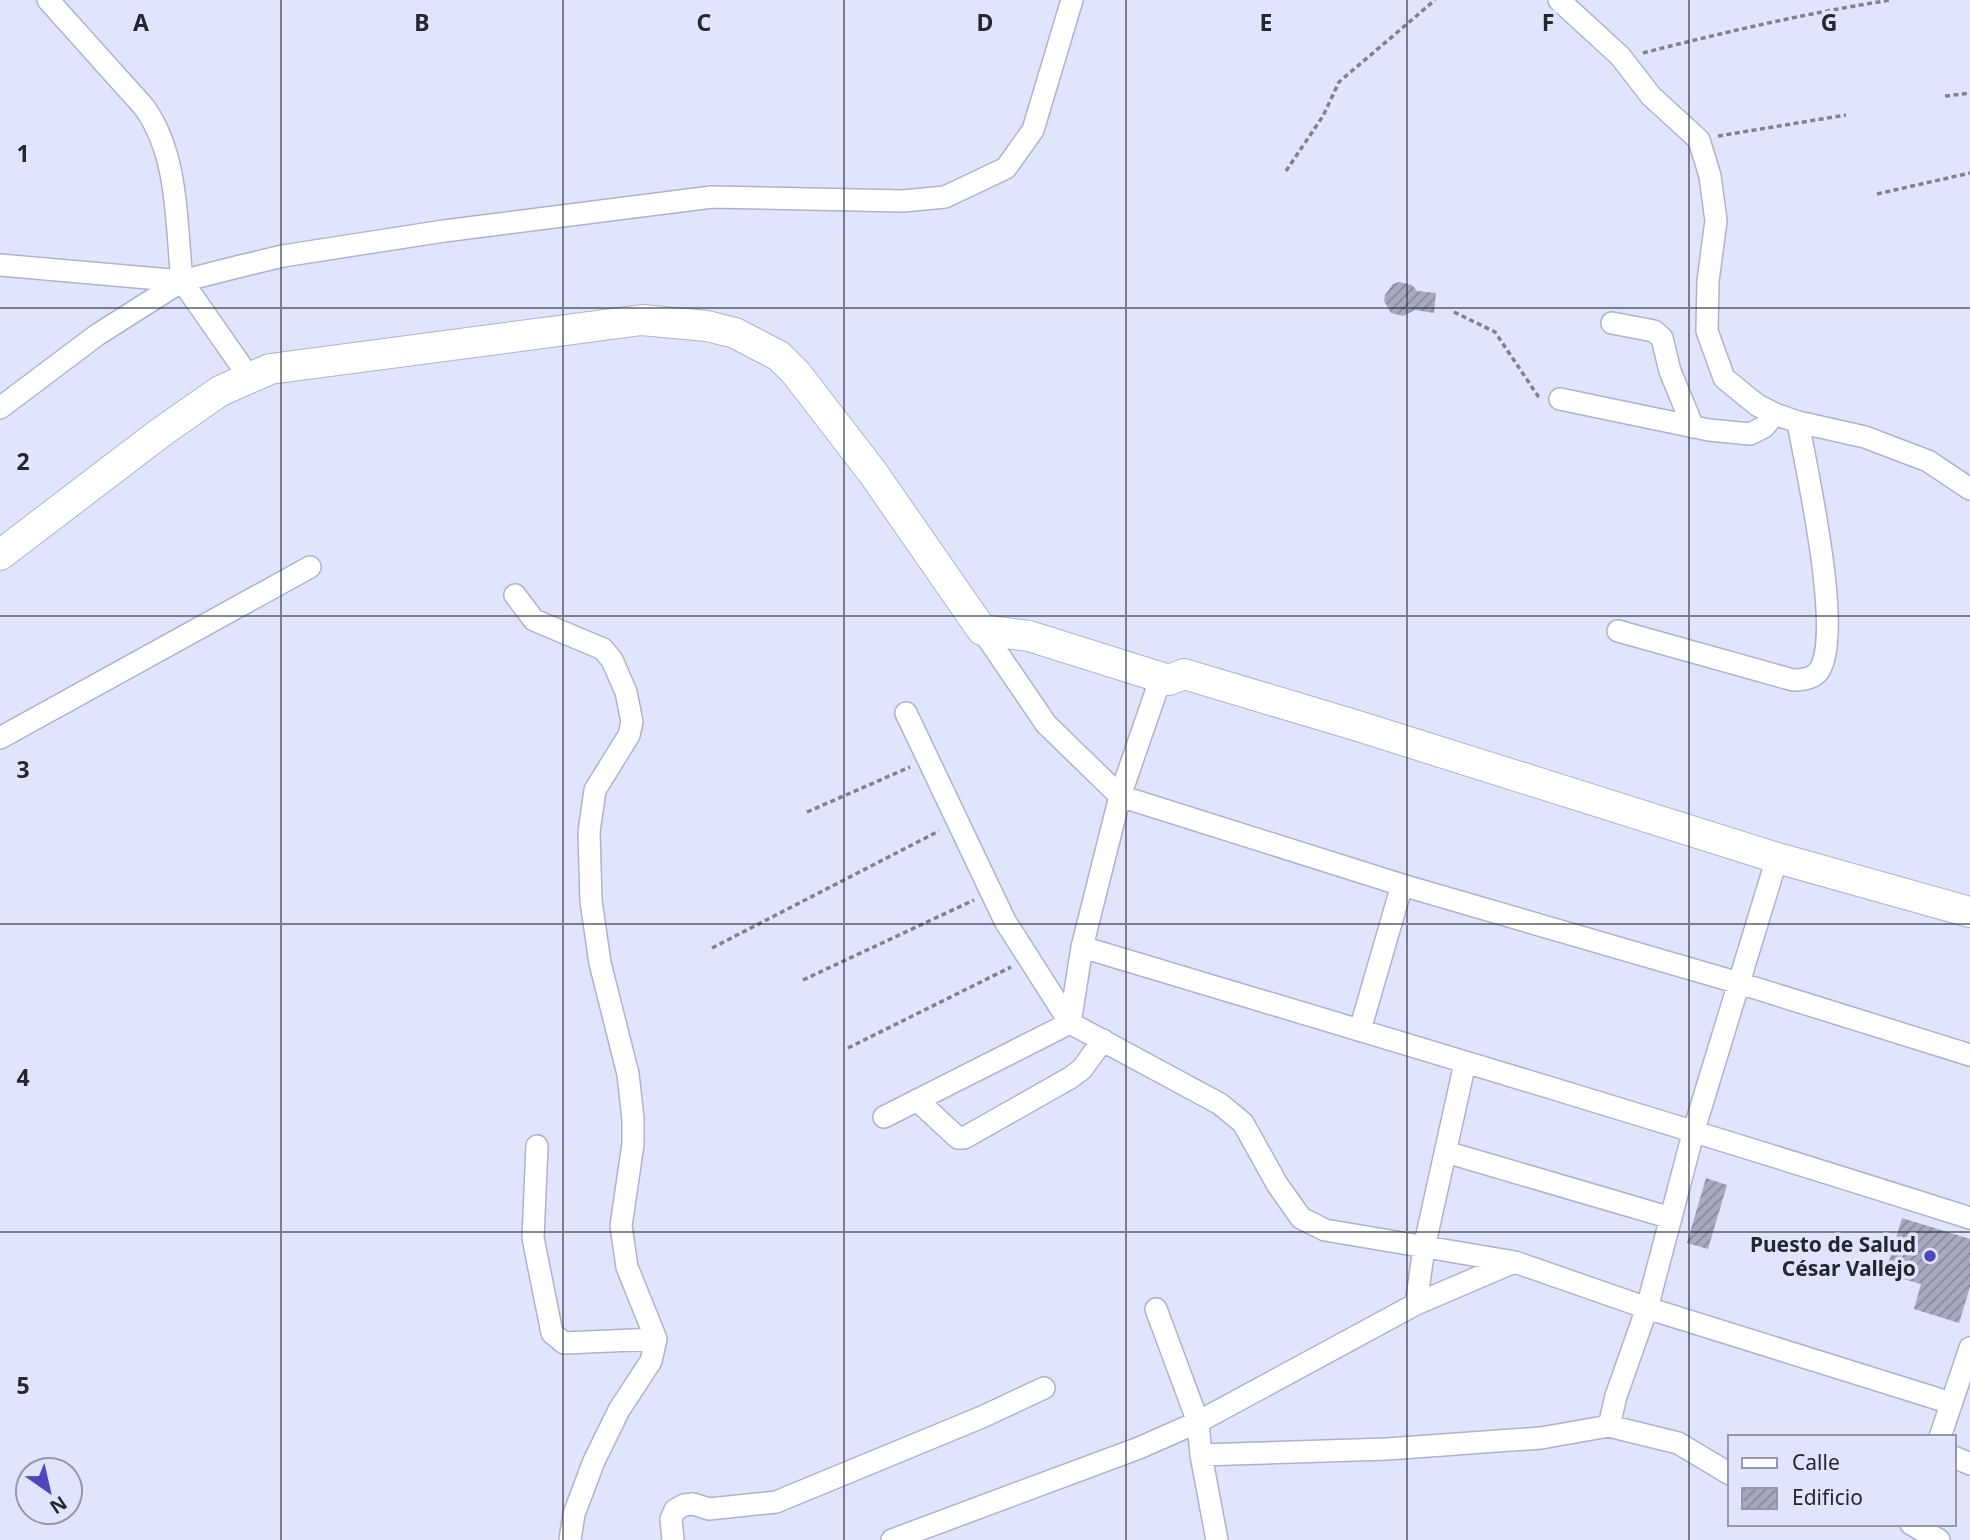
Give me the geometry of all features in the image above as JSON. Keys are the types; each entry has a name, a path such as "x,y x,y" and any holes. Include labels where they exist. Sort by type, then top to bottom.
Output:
{"street":[{"path":"48,0 144,107 157,126 164,145 172,188 182,281 249,377"},
{"path":"0,408 97,335 182,281 283,256 417,235 712,197 903,201 945,197 1006,167 1033,131 1072,0"},
{"path":"1559,0 1620,56 1651,96 1699,140 1710,176 1716,221 1708,281 1707,331 1724,379 1757,405 1775,414 1865,437 1928,461 1970,489"},
{"path":"0,265 182,281"},
{"path":"0,555 160,433 220,391 249,377 282,366 642,320 707,326 736,333 779,356 796,373 873,473 1046,724 1120,796 1402,885 1970,1055"},
{"path":"1612,323 1654,331 1662,338 1670,371 1693,427"},
{"path":"1560,399 1693,427 1750,434 1764,427 1775,414"},
{"path":"1618,631 1793,680 1810,678 1819,671 1825,652 1827,629 1825,584 1798,422"},
{"path":"0,738 310,567"},
{"path":"515,595 534,620 603,649 612,660 626,692 632,722 629,735 595,790 589,832 591,901 600,963 625,1061 633,1119 633,1144 621,1226 625,1255 636,1293 656,1339 651,1361 620,1410 594,1461 574,1514 570,1540"},
{"path":"982,630 1029,636 1169,680"},
{"path":"1070,1023 1083,947 1120,796 1157,689 1184,674 1777,858 1970,912"},
{"path":"906,713 1005,921 1070,1023 1220,1104 1243,1123 1277,1184 1301,1218 1325,1230 1516,1262 1647,1308 1951,1403"},
{"path":"1609,1426 1616,1396 1647,1308 1694,1130 1777,858"},
{"path":"1360,1030 1402,885"},
{"path":"1083,947 1694,1130 1970,1218"},
{"path":"884,1117 1070,1023"},
{"path":"917,1100 958,1138 964,1138 1070,1078 1082,1069 1103,1040"},
{"path":"1416,1304 1424,1248 1465,1063"},
{"path":"537,1146 533,1238 552,1333 564,1343 656,1339"},
{"path":"1446,1153 1671,1219"},
{"path":"892,1540 1139,1448 1198,1422 1416,1304 1516,1262"},
{"path":"1156,1309 1198,1422 1201,1455 1217,1540"},
{"path":"1941,1435 1951,1403 1966,1378 1970,1348"},
{"path":"673,1540 671,1519 675,1510 684,1505 693,1504 709,1509 776,1502 982,1417 1044,1388"},
{"path":"1201,1455 1413,1447 1541,1438 1609,1426 1678,1443 1728,1473"},
{"path":"1915,1526 1940,1540"}],"path":[{"path":"1286,171 1323,116 1339,82 1435,0"},
{"path":"1620,56 1815,12 1891,0"},
{"path":"1945,96 1970,93"},
{"path":"1699,140 1846,116"},
{"path":"1877,194 1970,173"},
{"path":"1454,312 1495,332 1538,396"},
{"path":"807,812 928,759"},
{"path":"712,948 957,822"},
{"path":"803,980 992,891"},
{"path":"848,1048 1028,958"}],"building":[{"path":"1399,282 1412,285 1417,291 1436,293 1434,313 1415,310 1403,316 1391,313 1384,301 1385,295 1393,284"},
{"path":"1706,1178 1727,1185 1708,1249 1687,1243"},
{"name":"Puesto de Salud César Vallejo","path":"1902,1218 1970,1239 1970,1287 1959,1323 1914,1309 1921,1284 1885,1274"}],"place":[{"name":"Puesto de Salud César Vallejo","path":"1930,1256"}]}
